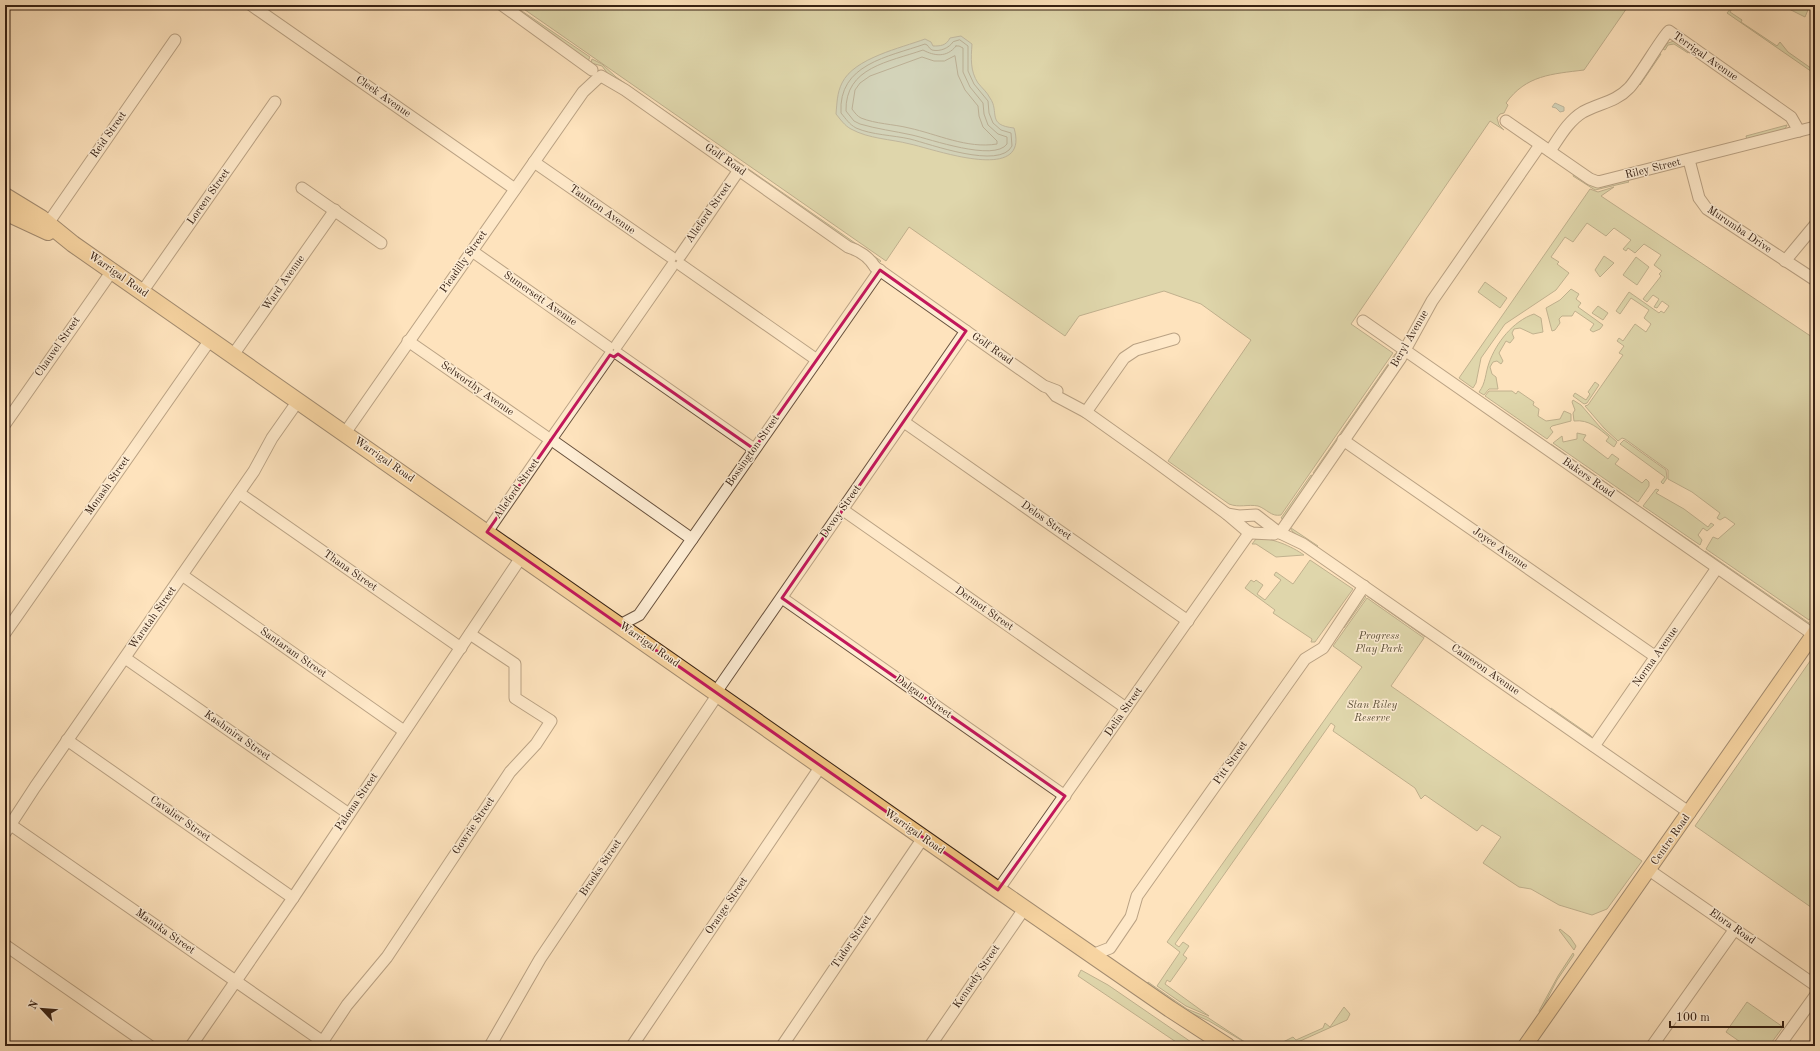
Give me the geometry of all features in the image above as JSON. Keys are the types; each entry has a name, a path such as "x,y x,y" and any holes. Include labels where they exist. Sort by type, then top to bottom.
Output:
{"highway":[{"name":"Warrigal Road","path":"5,196 718,693 1024,909 1227,1046"},
{"name":"Warrigal Road","path":"8,216 46,226"}],"main road":[{"name":"Centre Road","path":"1525,1046 1690,813 1814,634"}],"street":[{"name":"Cleek Avenue","path":"251,5 515,188"},
{"name":"Golf Road","path":"502,5 595,74 625,90 848,247 854,249 871,261 877,268 966,331 1051,390 1065,396 1071,403 1086,412 1251,531"},
{"name":"Terrigal Avenue","path":"1550,151 1577,116 1589,109 1616,99 1629,88 1656,51 1664,34 1669,32 1791,117 1799,131"},
{"name":"Reid Street","path":"46,226 175,40"},
{"name":"Picadilly Street","path":"344,433 595,74"},
{"name":"Loreen Street","path":"142,292 275,102"},
{"name":"Riley Street","path":"1506,121 1590,179 1598,182 1815,127"},
{"name":"Beryl Avenue","path":"1279,532 1400,359 1432,301 1540,145"},
{"name":"Murumba Drive","path":"1689,160 1703,206 1815,280"},
{"name":"Taunton Avenue","path":"534,162 817,360"},
{"name":"Alleford Street","path":"487,532 739,170"},
{"path":"302,188 381,243"},
{"name":"Ward Avenue","path":"233,355 335,210"},
{"path":"1785,261 1815,225"},
{"name":"Sumersett Avenue","path":"472,251 754,449"},
{"name":"Bossington Street","path":"620,625 639,615 817,360 877,268"},
{"name":"Chauvel Street","path":"5,424 112,271"},
{"name":"Bakers Road","path":"1363,321 1814,634"},
{"name":"Devoy Street","path":"718,693 966,331"},
{"path":"1086,412 1124,358 1136,350 1174,339"},
{"name":"Monash Street","path":"5,634 210,340"},
{"name":"Selworthy Avenue","path":"408,341 692,538"},
{"name":"Waratah Street","path":"8,829 67,740 254,471 272,438 298,401"},
{"name":"Delos Street","path":"904,422 1188,621"},
{"name":"Joyce Avenue","path":"1343,440 1656,657"},
{"name":"Thana Street","path":"239,493 461,648"},
{"name":"Dermot Street","path":"843,510 1126,708"},
{"path":"1228,514 1250,516"},
{"path":"1250,516 1245,520 1251,531 1263,526 1262,520"},
{"name":"Cameron Avenue","path":"1250,516 1258,516 1279,532 1303,544 1690,813"},
{"name":"Delia Street","path":"998,890 1251,531"},
{"name":"Cameron Avenue","path":"1251,531 1274,534 1279,532"},
{"name":"Paloma Street","path":"191,1046 293,898 522,556"},
{"name":"Norma Avenue","path":"1594,746 1717,568"},
{"name":"Santaram Street","path":"182,575 404,731"},
{"name":"Pitt Street","path":"1110,948 1131,917 1137,896 1305,659 1323,648 1364,586"},
{"name":"Dalgan Street","path":"782,598 1064,796"},
{"name":"Gowrie Street","path":"324,1043 347,1005 387,957 510,772 536,744 551,721 515,698 515,664 470,634"},
{"name":"Kashmira Street","path":"125,658 349,814"},
{"name":"Brooks Street","path":"490,1046 540,959 718,693"},
{"name":"Cavalier Street","path":"67,740 293,898"},
{"name":"Orange Street","path":"632,1046 821,766"},
{"name":"Manuka Street","path":"8,829 236,981 324,1043"},
{"name":"Tudor Street","path":"782,1046 923,838"},
{"name":"Elora Road","path":"1650,870 1815,985"},
{"name":"Kennedy Street","path":"930,1046 1024,909"},
{"path":"1652,1046 1735,929"},
{"path":"5,945 150,1046"},
{"path":"1092,955 1110,948 1109,955 1112,969"},
{"path":"1779,1046 1815,996"}],"highlighted area":[{"path":"880,270 966,331 782,598 1065,796 998,890 487,532 610,355 614,357 618,354 754,449"}],"green space":[{"path":"509,5 513,5 590,57 588,61"},
{"path":"518,5 1629,5 1584,70 1551,75 1531,81 1514,94 1506,103 1508,105 1504,113 1500,114 1497,118 1499,125 1504,130 1490,121 1351,324 1393,353 1281,515 1274,515 1258,506 1236,506 1229,504 1168,461 1251,340 1201,304 1164,291 1079,316 1065,336 909,227 886,261"},
{"path":"1730,5 1734,5 1730,12 1742,20 1741,22 1777,46 1780,42 1788,52 1815,71 1815,74 1727,13 1732,7"},
{"path":"1787,5 1810,5 1805,17 1785,7"},
{"path":"1674,41 1689,51 1688,53 1674,44 1668,45 1665,50 1663,49 1668,43"},
{"path":"1659,53 1661,54 1640,85 1639,84"},
{"path":"592,59 602,64 616,77 881,261 879,263 611,78 602,66 591,63"},
{"path":"1787,125 1785,129 1747,140 1746,136"},
{"path":"1574,174 1627,180 1629,182 1595,190 1573,176"},
{"path":"1614,187 1601,196 1815,339 1815,612 1809,620 1706,549 1713,537 1718,539 1735,524 1725,517 1720,520 1717,518 1720,513 1692,492 1668,479 1668,470 1625,439 1622,438 1618,441 1604,428 1585,406 1588,405 1623,355 1619,353 1624,346 1617,341 1619,338 1623,341 1635,324 1646,332 1651,324 1644,318 1649,310 1631,298 1620,314 1616,311 1629,292 1659,313 1661,311 1664,313 1669,306 1662,301 1657,308 1654,307 1659,299 1653,295 1647,302 1643,299 1661,276 1659,274 1662,271 1654,265 1661,255 1644,244 1635,253 1628,248 1626,251 1623,249 1631,240 1614,228 1606,236 1587,223 1573,242 1565,237 1551,257 1559,262 1557,264 1569,273 1556,290 1505,324 1481,358 1476,383 1473,388 1459,378 1590,189 1598,192"},
{"path":"1604,256 1614,263 1600,277 1595,270"},
{"path":"1636,257 1649,267 1637,285 1623,275"},
{"path":"1485,282 1507,298 1500,308 1478,292"},
{"path":"1571,289 1579,294 1576,299 1581,303 1578,307 1603,325 1600,329 1593,332 1590,330 1594,324 1575,311 1572,316 1562,316 1559,319 1560,323 1555,330 1552,331 1546,308 1560,300"},
{"path":"1598,306 1608,313 1603,320 1592,313"},
{"path":"1534,314 1541,318 1543,332 1533,334 1520,328 1514,329 1512,333 1514,338 1510,343 1506,341 1499,353 1503,361 1501,364 1497,361 1493,362 1490,367 1492,374 1496,377 1498,389 1489,389 1484,395 1479,392 1483,385 1492,355 1496,348 1512,327 1526,317"},
{"path":"1395,354 1397,354 1315,474 1313,473"},
{"path":"1595,382 1599,385 1587,403 1584,404 1573,396 1575,393 1586,400 1590,394 1588,392"},
{"path":"1489,391 1512,391 1516,394 1518,391 1534,402 1533,405 1539,409 1538,416 1546,421 1560,419 1564,411 1571,414 1571,421 1552,426 1550,428 1553,432 1547,439 1485,396"},
{"path":"1573,400 1581,405 1600,427 1617,442 1614,447 1606,441 1609,437 1597,428 1589,423 1574,421 1573,413 1575,410 1572,402"},
{"path":"1577,433 1586,435 1583,440 1608,459 1612,454 1619,459 1615,464 1642,483 1646,479 1649,482 1649,486 1638,502 1553,443 1562,436 1563,442 1577,439"},
{"path":"1624,440 1666,470 1667,478 1663,484 1661,482 1665,477 1620,444"},
{"path":"1551,444 1636,504 1635,505 1550,446"},
{"path":"1311,475 1313,476 1283,519 1281,518"},
{"path":"1656,489 1659,490 1656,493 1684,509 1708,527 1711,523 1714,525 1707,531 1703,528 1698,535 1702,540 1700,545 1643,506"},
{"path":"1642,508 1699,547 1698,549 1641,509"},
{"path":"1290,528 1318,546 1316,548 1293,532"},
{"path":"1261,538 1281,543 1304,555 1276,557 1256,544 1252,544 1256,539"},
{"path":"1705,551 1809,623 1807,624 1704,552"},
{"name":"Progress Play Park","path":"1310,560 1353,589 1315,642 1311,642 1312,639 1273,613 1275,610 1245,588 1251,580 1254,582 1256,580 1263,585 1257,594 1265,600 1281,580 1274,575 1276,572 1293,584"},
{"path":"1368,594 1426,635 1425,637 1367,596"},
{"path":"1363,595 1366,597 1344,628 1343,627"},
{"name":"Stan Riley Reserve","path":"1367,598 1424,638 1391,686 1642,861 1607,909 1592,915 1559,905 1531,889 1519,887 1483,863 1501,837 1482,825 1477,831 1425,795 1421,799 1415,788 1333,731 1335,726 1331,723 1175,944 1179,947 1183,942 1189,946 1183,955 1187,958 1170,982 1167,980 1165,984 1209,1016 1186,1006 1157,986 1180,952 1167,942 1362,667 1333,646"},
{"path":"1815,654 1815,910 1695,826"},
{"path":"1551,708 1590,735 1592,737 1550,710"},
{"path":"1560,929 1570,937 1576,946 1574,950 1559,930"},
{"path":"1573,953 1574,955 1557,980 1540,1013 1539,1011 1558,976"},
{"path":"1081,970 1108,985 1194,1044 1193,1046 1182,1046 1078,976"},
{"path":"1148,982 1187,1009 1207,1017 1251,1046 1209,1021 1189,1012 1147,984"},
{"path":"1747,1002 1783,1027 1769,1046 1746,1046 1726,1032"},
{"path":"1344,1007 1350,1014 1347,1020 1289,1046 1283,1046 1281,1043 1293,1037 1296,1040 1323,1028 1325,1023 1330,1027"}],"water":[{"path":"961,36 972,44 972,69 978,83 993,103 997,121 1000,124 1014,128 1015,145 1008,155 995,159 977,159 958,156 903,142 873,137 849,128 836,114 839,91 842,83 848,74 867,60 891,50 925,39 931,42 933,46 938,46 945,44 950,38"},
{"path":"1555,103 1564,107 1564,111 1560,112 1556,108 1552,107"}]}
